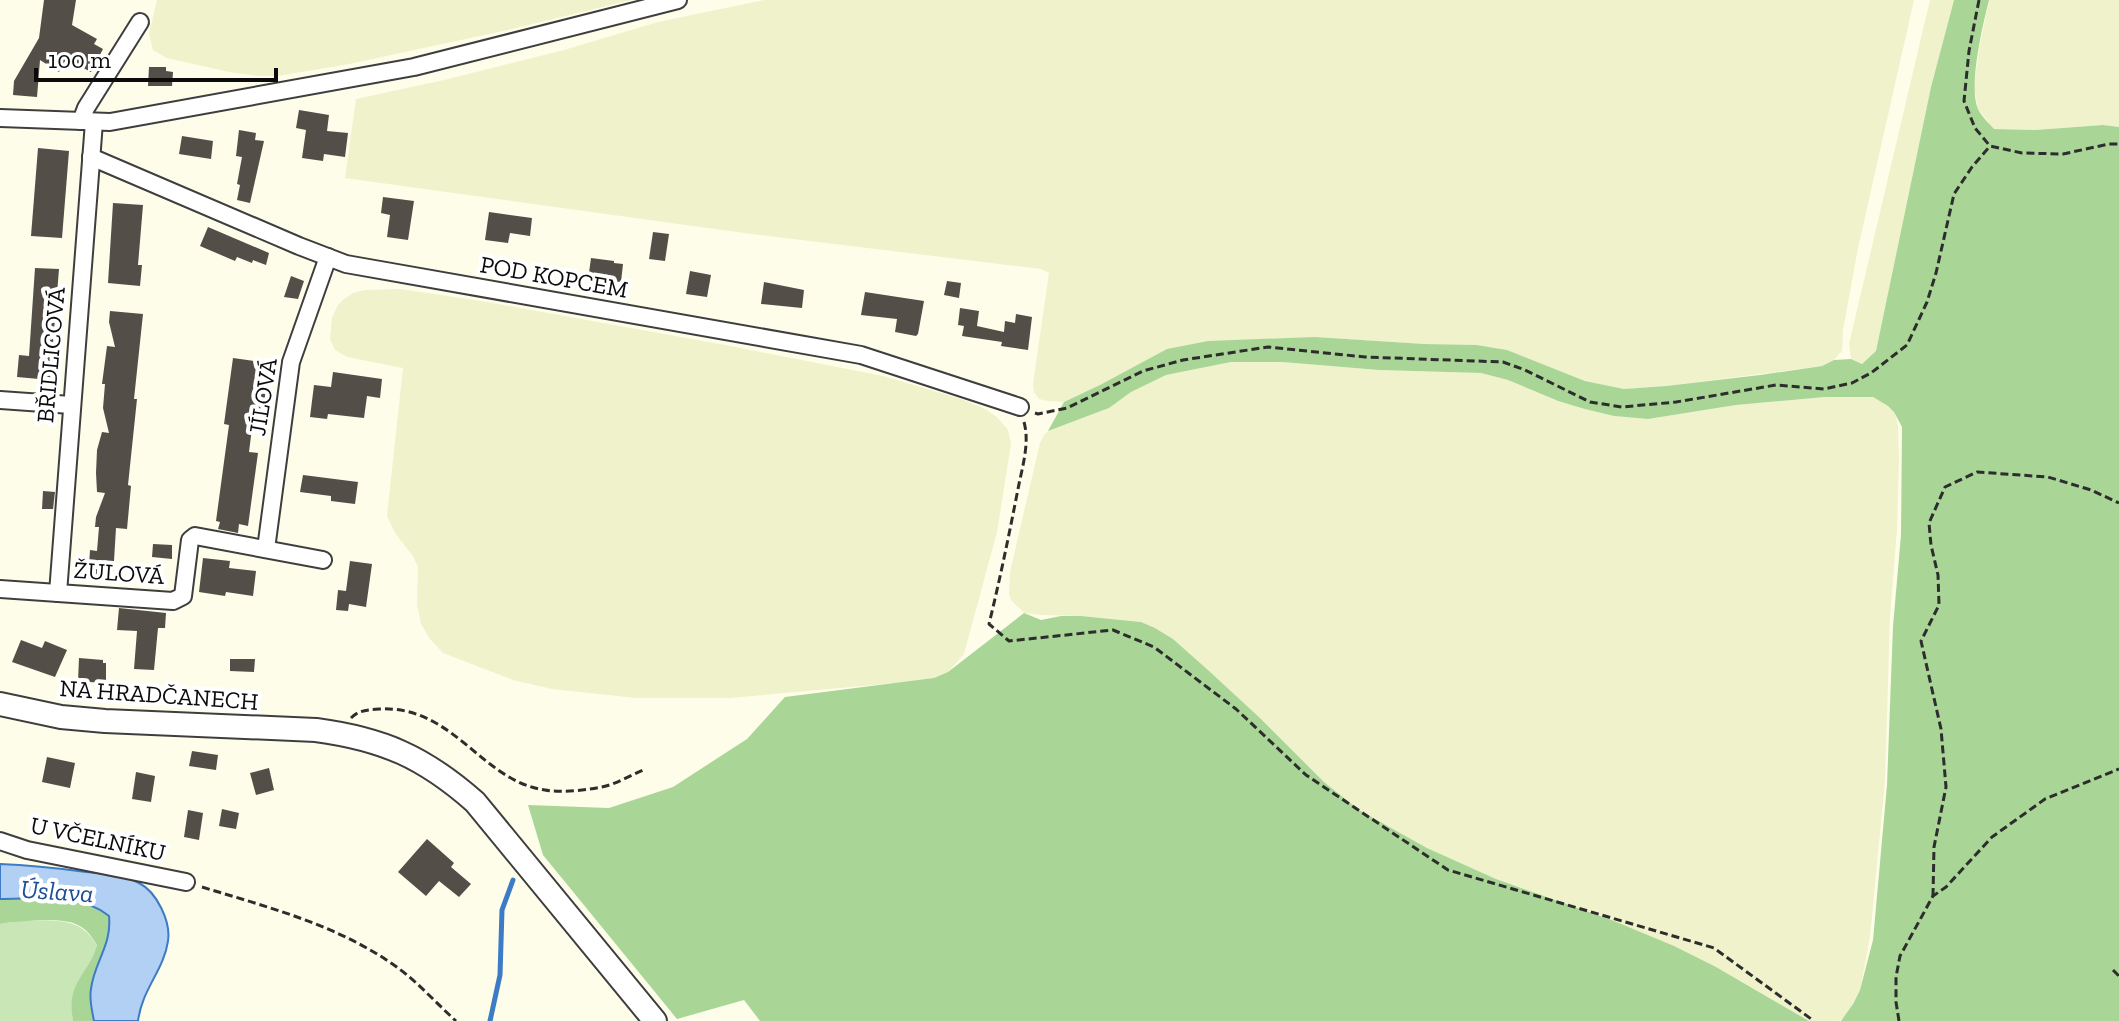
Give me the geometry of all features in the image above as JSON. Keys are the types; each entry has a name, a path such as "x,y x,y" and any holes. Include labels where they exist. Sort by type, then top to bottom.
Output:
{"street":[{"path":"0,118 95,122 414,67 678,0"},
{"path":"95,122 86,108 140,22"},
{"name":"BŘIDLICOVÁ","path":"58,593 95,122"},
{"name":"POD KOPCEM","path":"91,157 346,264 861,355 1020,407"},
{"name":"JÍLOVÁ","path":"266,549 291,362 328,257"},
{"path":"0,400 71,405"},
{"name":"ŽULOVÁ","path":"0,589 173,601 183,596 190,540 195,536 323,560"},
{"name":"NA HRADČANECH","path":"0,704 61,717 105,721 316,730 379,742 407,753 451,780 475,802 655,1021"},
{"name":"U VČELNÍKU","path":"0,841 27,850 186,882"}],"path":[{"path":"1979,0 1964,101 1975,128 1990,146 2022,153 2063,154 2119,144"},
{"path":"1020,407 1038,414 1067,408 1143,371 1183,360 1268,347 1365,357 1503,362 1590,402 1622,407 1676,402 1776,385 1824,389 1852,383 1871,373 1907,345 1927,302 1954,194 1990,146"},
{"path":"1020,407 1028,434 989,624 1009,641 1113,630 1154,647 1236,709 1306,775 1448,870 1714,948 1814,1021"},
{"path":"1933,896 1934,847 1946,787 1941,729 1921,641 1939,605 1938,575 1929,523 1945,487 1977,472 2048,477 2091,490 2119,503"},
{"path":"347,734 350,719 365,710 392,709 416,714 442,726 507,775 546,790 605,786 646,769"},
{"path":"1899,1021 1896,977 1900,956 1933,896 1946,887 1992,837 2045,799 2119,769"},
{"path":"186,882 297,916 354,940 394,964 456,1021"},
{"path":"2113,970 2119,976"}],"green space":[{"path":"157,0 631,0 349,64 278,76 257,76 167,58 153,50 149,34"},
{"path":"764,0 1914,0 1858,248 1842,351 1822,366 1666,386 1624,389 1585,381 1507,350 1477,345 1315,337 1102,384 1064,402 1048,401 1039,399 1033,384 1049,273 1041,269 744,233 345,178 356,99 564,50 658,22"},
{"path":"1930,0 1954,0 1931,87 1876,351 1862,364 1851,359 1849,344"},
{"path":"1954,0 1989,0 1978,55 1975,99 1983,117 1994,129 2119,127 2119,1021 1841,1021 1860,990 1873,940 1887,785 1893,626 1901,535 1902,427 1894,412 1873,397 1825,397 1736,405 1648,419 1585,409 1481,373 1231,362 1166,375 1131,392 1109,408 1048,431 1064,402 1167,349 1208,341 1315,337 1477,345 1507,350 1585,381 1624,389 1760,375 1822,366 1834,360 1851,359 1862,364 1876,351 1931,87"},
{"path":"1989,0 2119,0 2119,127 1994,129 1978,109 1974,86"},
{"path":"400,289 481,301 883,376 985,409 1008,430 1011,444 997,532 964,654 948,672 934,678 908,682 730,698 636,698 552,689 513,680 443,653 421,624 417,605 418,567 387,516 403,368 347,357 335,350 330,339 332,318 343,300 365,290"},
{"path":"1231,362 1481,373 1508,380 1557,401 1614,416 1648,419 1736,405 1825,397 1873,397 1895,412 1899,460 1885,781 1870,937 1860,990 1846,1016 1839,1021 1809,1021 1716,967 1496,879 1427,848 1359,810 1324,782 1208,670 1173,639 1155,628 1141,622 1024,613 1011,600 1010,572 1044,435 1109,408 1130,392 1166,375"},
{"path":"1024,613 1041,620 1081,616 1141,622 1155,628 1173,639 1208,670 1324,782 1359,810 1427,848 1496,879 1674,946 1809,1021 760,1021 744,1000 677,1019 543,855 528,805 609,808 673,787 747,739 785,697 934,678 948,672"},
{"path":"0,899 71,900 97,908 109,916 108,943 94,994 94,1021 73,1021 72,1008 75,988 97,945 92,938 81,927 66,921 0,924"},
{"path":"24,920 74,924 90,935 97,945 76,989 73,1021 0,1021 0,924"}],"water":[{"name":"Úslava","path":"0,864 120,877 139,883 152,893 165,917 168,941 138,1021 94,1021 91,989 108,936 109,916 97,908 71,900 0,899"}],"building":[{"path":"44,0 76,0 72,25 97,39 94,44 103,49 91,72 66,59 59,72 40,60 37,97 13,95 14,81 39,38"},
{"path":"149,67 166,67 166,71 173,72 172,86 148,86"},
{"path":"299,110 329,115 327,131 348,133 345,157 324,154 323,161 302,158 306,130 296,128"},
{"path":"239,130 256,133 255,140 264,141 250,203 237,200 242,157 236,156"},
{"path":"182,136 213,141 211,159 179,154"},
{"path":"38,148 69,151 62,238 31,236"},
{"path":"383,197 414,201 408,240 387,237 390,215 381,213"},
{"path":"113,203 143,205 138,265 142,265 140,286 108,283"},
{"path":"489,212 532,218 530,236 510,233 508,243 485,240"},
{"path":"208,227 269,253 266,265 237,257 235,261 200,246"},
{"path":"653,232 669,234 665,261 649,259"},
{"path":"591,258 623,264 621,282 588,280"},
{"path":"35,268 59,269 50,380 17,377 19,355 29,356"},
{"path":"690,271 711,275 707,297 686,294"},
{"path":"291,276 304,281 298,299 284,297"},
{"path":"947,281 961,283 959,298 944,295"},
{"path":"764,282 804,290 802,308 761,304"},
{"path":"865,292 924,301 918,334 895,332 897,319 861,315"},
{"path":"960,308 979,311 977,326 1004,332 1005,321 1015,323 1016,314 1032,317 1028,350 1001,346 1002,342 962,336 964,326 958,325"},
{"path":"110,311 143,314 134,399 137,399 127,529 116,528 113,577 89,576 90,550 97,551 99,527 95,527 96,517 105,493 97,492 96,473 102,432 109,433 103,408 105,384 102,384 107,346 115,347 109,322"},
{"path":"233,358 269,363 261,429 252,428 249,452 258,453 248,526 239,524 238,533 218,529 220,522 216,521 229,425 224,424"},
{"path":"333,372 382,379 380,398 367,396 364,418 328,414 327,419 310,417 314,385 331,387"},
{"path":"303,475 358,482 355,504 331,501 331,496 300,492"},
{"path":"43,491 55,492 53,509 42,509"},
{"path":"153,544 172,545 172,559 152,557"},
{"path":"203,558 230,561 229,568 256,571 253,596 199,592"},
{"path":"350,561 372,564 366,607 349,604 348,611 336,610 338,590 346,591"},
{"path":"119,608 166,613 165,628 158,628 154,670 134,669 137,631 117,630"},
{"path":"21,640 42,648 45,641 67,650 55,677 12,662"},
{"path":"79,658 103,660 106,663 106,680 102,683 78,681"},
{"path":"230,659 255,659 254,672 230,671"},
{"path":"192,751 218,755 216,770 189,766"},
{"path":"47,757 75,763 70,788 42,782"},
{"path":"269,768 274,790 256,795 250,773"},
{"path":"136,772 155,776 151,802 132,799"},
{"path":"222,809 239,813 236,829 219,826"},
{"path":"188,810 203,813 199,840 184,837"},
{"path":"427,839 454,863 451,867 471,884 459,897 439,881 426,896 398,872"},
{"path":"136,840 149,842 147,857 133,855"}],"waterway":[{"path":"490,1021 500,975 502,910 513,880"}]}
